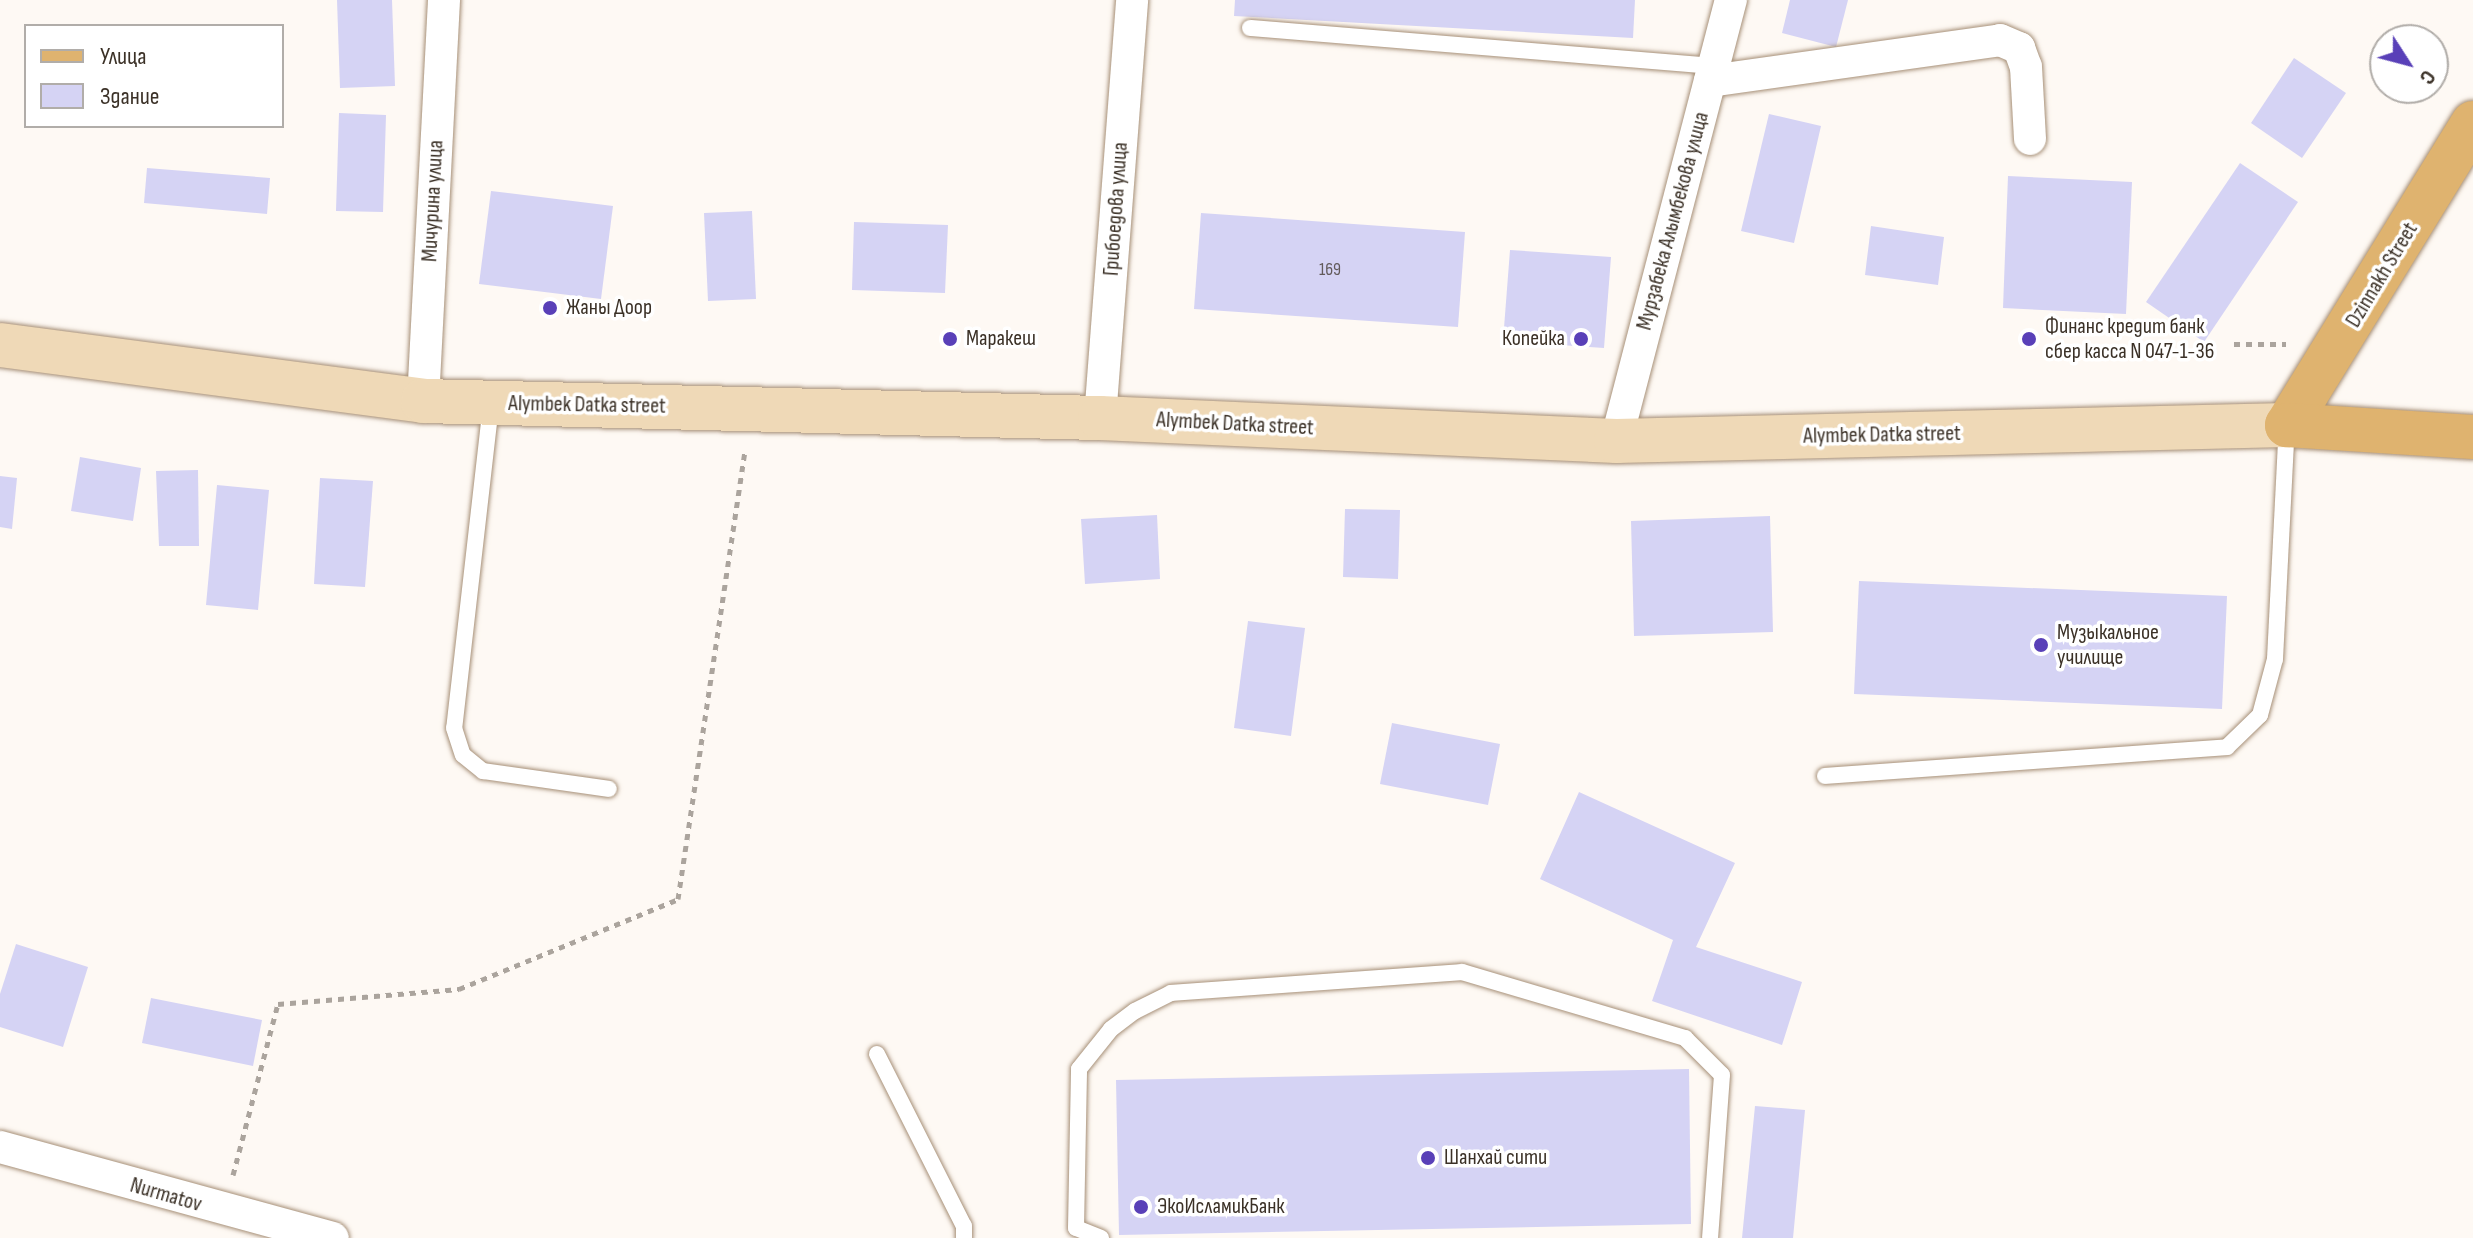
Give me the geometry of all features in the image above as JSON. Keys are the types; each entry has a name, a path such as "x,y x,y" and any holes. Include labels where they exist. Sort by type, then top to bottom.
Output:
{"main road":[{"name":"Dzinnakh Street","path":"2287,425 2473,123"},
{"name":"Alymbek Datka street","path":"0,345 423,401 1100,418 1616,441 2287,425 2473,437"}],"street":[{"name":"Мичурина улица","path":"423,401 444,0"},
{"name":"Грибоедова улица","path":"1100,418 1132,0"},
{"name":"Мурзабека Алымбекова улица","path":"1616,441 1731,0"},
{"path":"1712,74 2000,40 2019,48 2026,67 2030,139"},
{"name":"Nurmatov","path":"0,1147 224,1211 333,1238"}],"lane":[{"path":"1250,28 1712,74"},
{"path":"491,403 454,728 463,755 483,771 609,789"},
{"path":"1825,776 2227,747 2260,715 2275,659 2287,425"},
{"path":"1101,1238 1076,1228 1079,1069 1123,1020 1171,993 1462,972 1685,1038 1722,1075 1710,1238"},
{"path":"877,1054 964,1226 964,1238"}],"path":[{"path":"224,1211 278,1004 459,989 678,899 752,409"}],"building":[{"path":"337,0 392,0 395,86 340,88"},
{"path":"1235,0 1635,0 1633,38 1234,16"},
{"path":"1790,0 1848,0 1836,47 1782,33"},
{"path":"2294,58 2346,93 2302,158 2251,123"},
{"path":"339,113 386,115 383,212 336,211"},
{"path":"1769,114 1821,126 1794,243 1741,231"},
{"path":"2240,163 2298,202 2204,342 2146,302"},
{"path":"147,168 270,178 267,214 144,203"},
{"path":"2008,176 2132,182 2126,314 2003,308"},
{"path":"491,191 613,206 601,299 479,284"},
{"path":"752,211 756,299 708,301 704,213"},
{"path":"1201,213 1465,232 1458,327 1194,309"},
{"path":"854,222 948,225 945,293 852,290"},
{"path":"1871,226 1944,237 1938,285 1865,275"},
{"path":"1510,250 1611,257 1604,348 1503,341"},
{"path":"80,457 141,468 133,521 71,511"},
{"path":"198,470 199,546 159,546 156,471"},
{"path":"0,476 17,478 12,529 0,527"},
{"path":"320,478 373,481 365,587 314,584"},
{"path":"217,485 269,490 258,610 206,605"},
{"path":"1345,509 1400,510 1398,579 1343,577"},
{"path":"1157,515 1160,579 1085,584 1081,519"},
{"path":"1770,516 1773,632 1634,636 1631,521"},
{"name":"Музыкальное училище","path":"1859,581 2227,596 2222,709 1854,694"},
{"path":"1248,621 1305,628 1291,736 1234,728"},
{"path":"1392,723 1500,744 1488,805 1380,784"},
{"path":"1579,792 1735,863 1696,947 1802,982 1782,1045 1652,1001 1673,940 1540,879"},
{"path":"16,944 88,967 63,1047 0,1027 0,994"},
{"path":"151,998 262,1020 253,1066 142,1043"},
{"path":"1689,1069 1691,1224 1119,1235 1116,1080"},
{"path":"1755,1106 1805,1110 1793,1238 1742,1238"}],"place":[{"name":"Жаны Доор","path":"550,308"},
{"name":"Маракеш","path":"950,339"},
{"name":"Копейка","path":"1581,339"},
{"name":"Финанс кредит банк сбер касса N 047-1-36","path":"2029,339"},
{"name":"Музыкальное училище","path":"2041,645"},
{"name":"Шанхай сити","path":"1428,1158"},
{"name":"ЭкоИсламикБанк","path":"1141,1207"}]}
